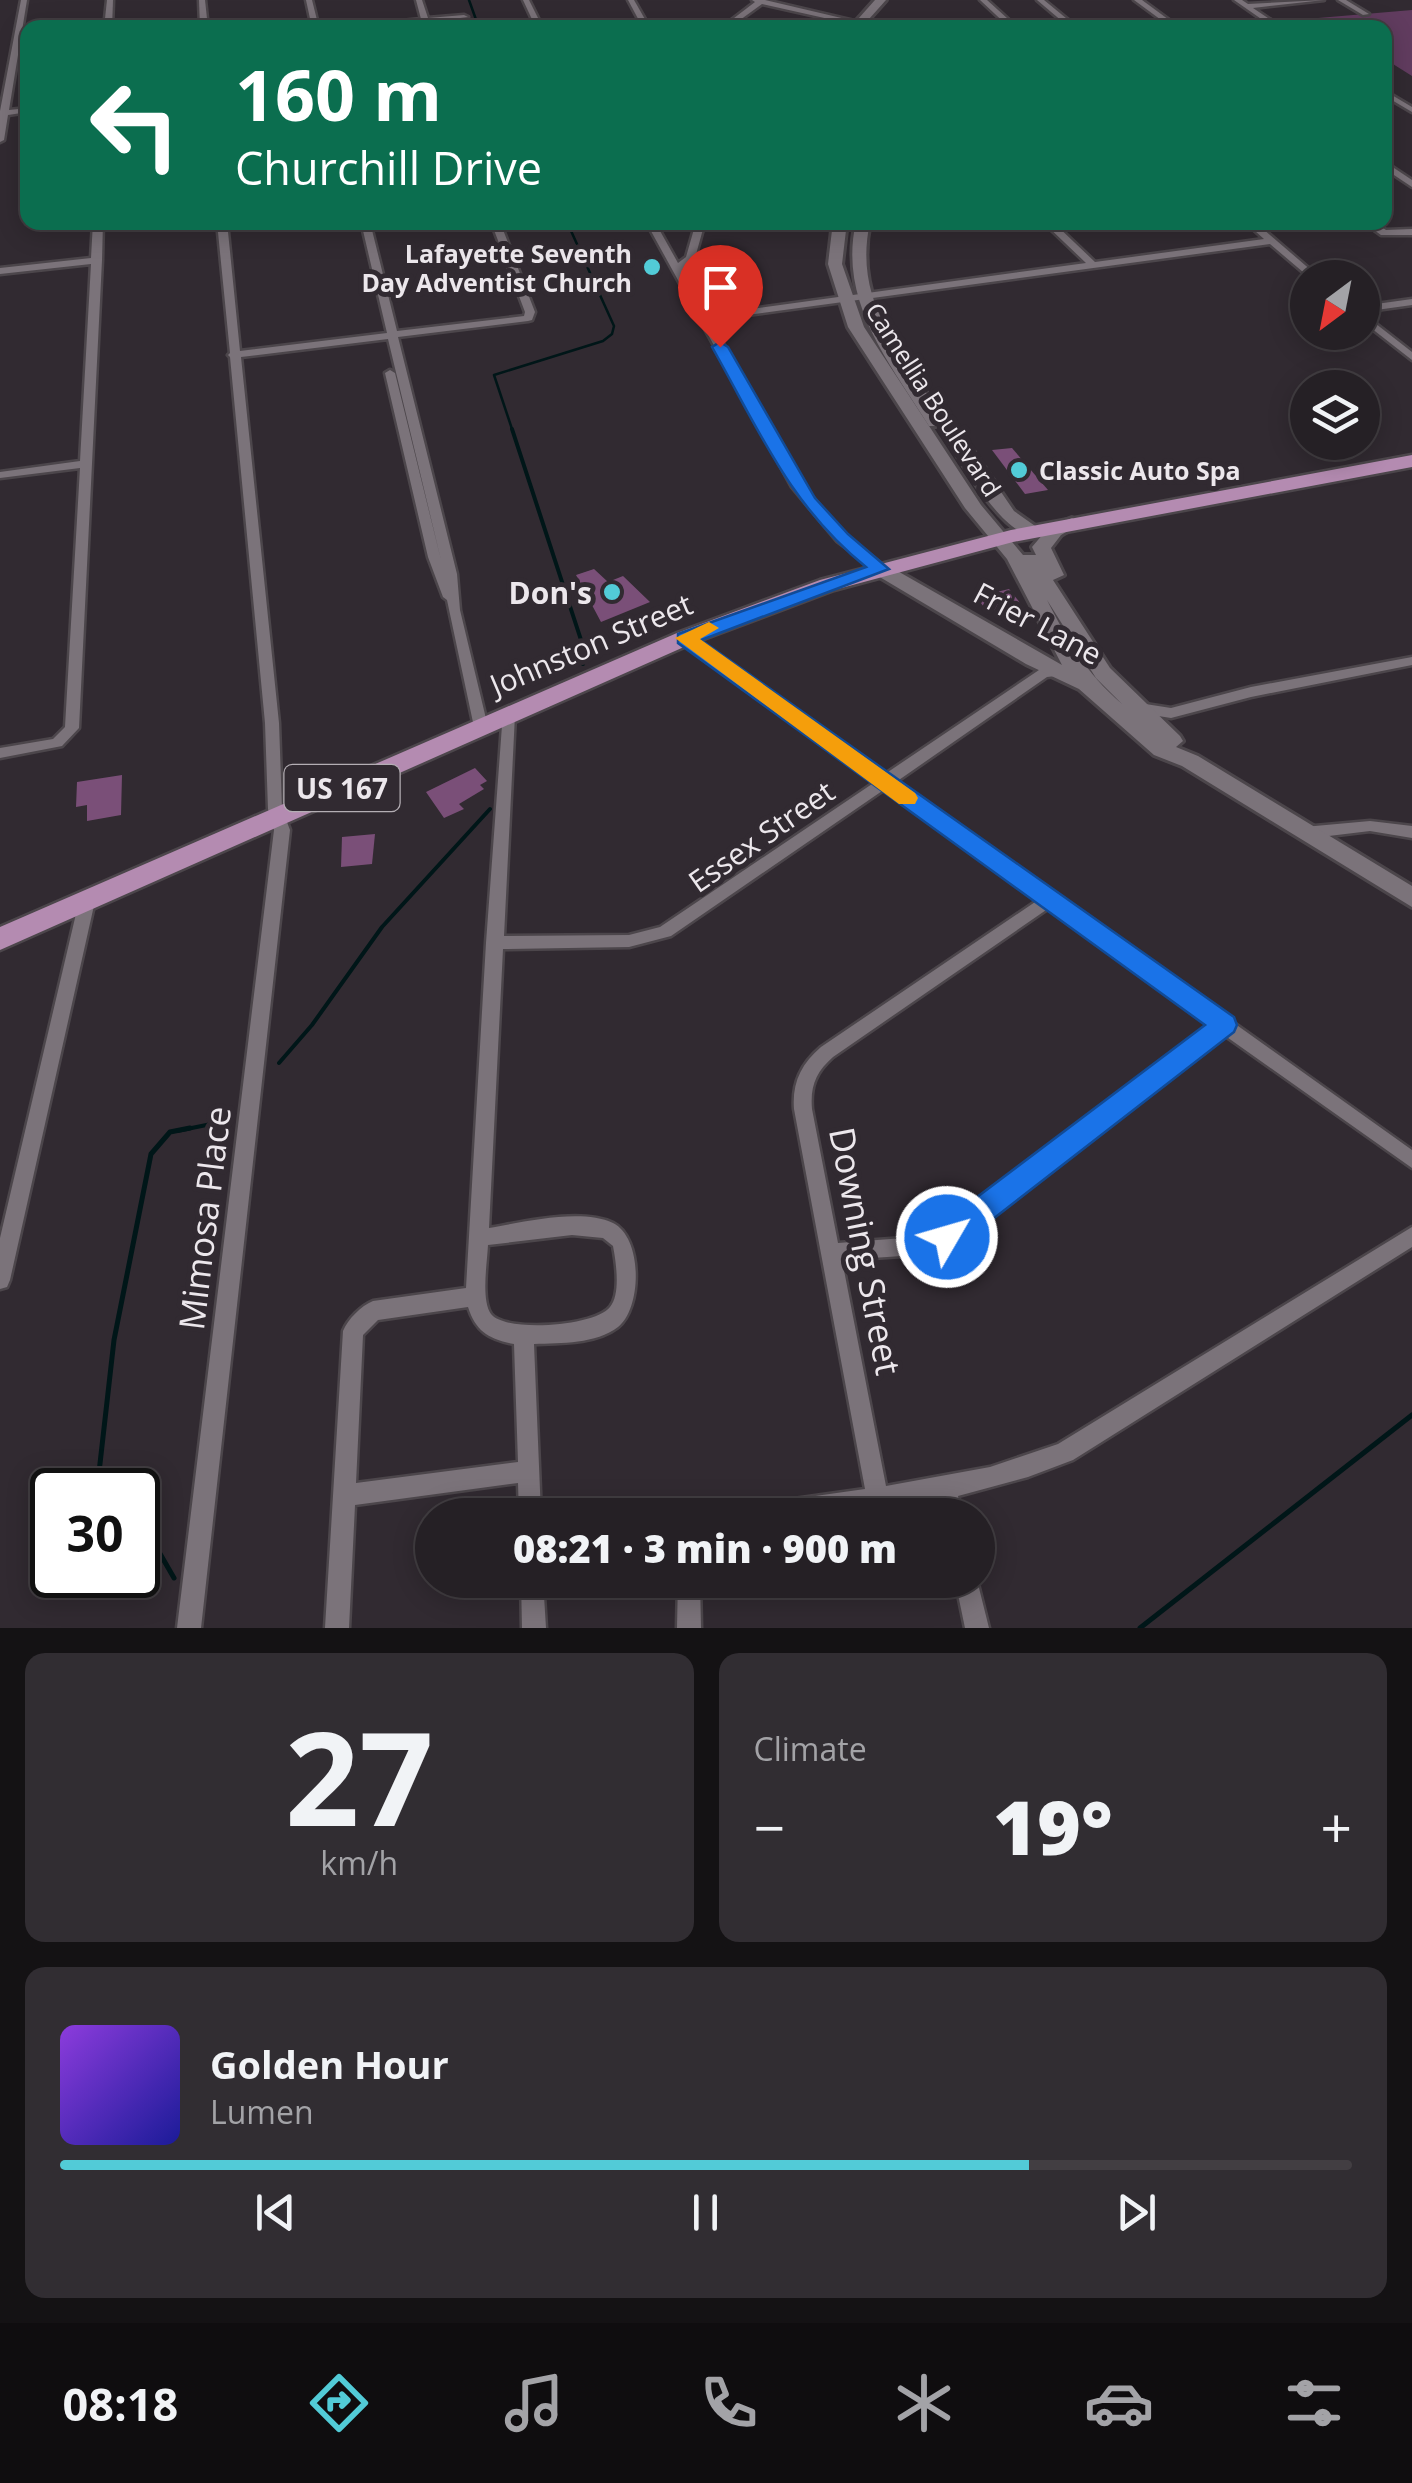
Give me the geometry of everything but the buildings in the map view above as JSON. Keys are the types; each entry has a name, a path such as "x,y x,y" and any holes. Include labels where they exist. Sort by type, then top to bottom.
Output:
{"main road":[{"path":"856,20 878,4 895,0"},
{"name":"Camellia Boulevard","path":"838,230 833,258 842,300 868,346 1013,535"},
{"name":"Camellia Boulevard","path":"862,230 855,265 862,297 922,396"},
{"path":"868,346 884,356 905,386 940,413 1011,518 1024,572 1062,651 1091,690 1162,750 1190,761 1412,898"},
{"path":"905,368 926,386 955,422 1015,512 1037,520 1072,523"},
{"name":"Johnston Street","path":"0,939 685,638 880,569 1072,523 1412,461"},
{"path":"1064,608 1060,582 1041,547 1055,531 1072,523"},
{"path":"1013,535 1064,608 1089,656 1190,761"},
{"name":"Frier Lane","path":"880,569 1091,690 1110,695 1138,721 1165,735"}],"street":[{"path":"734,20 759,0 835,20"},
{"path":"983,0 1006,20"},
{"path":"1040,0 1065,20"},
{"path":"1137,0 1166,20"},
{"path":"1237,0 1268,20"},
{"path":"1247,6 1320,0"},
{"path":"1341,0 1365,14"},
{"path":"448,20 464,17"},
{"path":"0,140 20,21"},
{"path":"1392,98 1412,110"},
{"path":"1392,102 1412,100"},
{"path":"0,752 57,743 72,731 98,230"},
{"name":"Mimosa Place","path":"188,1628 282,830 276,808 272,722 223,230"},
{"path":"357,230 387,336"},
{"path":"367,230 439,576 454,610 481,727"},
{"path":"234,355 529,317 498,230"},
{"path":"654,230 808,501 841,538 880,569"},
{"path":"676,270 690,258 699,230"},
{"path":"1055,230 1092,265"},
{"path":"1258,230 1294,260"},
{"path":"1381,230 1412,232"},
{"path":"704,318 1271,241"},
{"path":"0,272 96,260"},
{"path":"1380,309 1412,302"},
{"path":"1380,329 1412,357"},
{"path":"0,475 86,464"},
{"path":"685,638 1412,1160"},
{"path":"1135,707 1171,713 1251,692 1412,661"},
{"name":"Essex Street","path":"494,943 629,941 665,932 1029,687 1044,673 1059,672"},
{"path":"1029,687 1060,681 1091,690"},
{"path":"1165,735 1171,713"},
{"path":"478,1238 589,1225 611,1231 622,1246 626,1297 614,1318 594,1329 504,1334 488,1327 481,1318 478,1238 508,714"},
{"path":"1304,833 1370,826 1412,832"},
{"name":"Downing Street","path":"878,1498 802,1109 802,1085 810,1068 1049,900"},
{"path":"0,1280 87,901"},
{"path":"831,1252 932,1245 947,1237 1224,1025"},
{"path":"878,1498 996,1478 1064,1452 1412,1236"},
{"path":"337,1628 350,1338 359,1321 374,1312 478,1296"},
{"path":"524,1334 530,1498"},
{"path":"344,1496 529,1471"},
{"path":"945,1488 948,1498"},
{"path":"533,1598 534,1628"},
{"path":"689,1598 689,1628"},
{"path":"970,1598 978,1628"}],"shaded area":[{"path":"1412,10 1412,76 1392,63 1392,20 1318,18"}],"waterway":[{"path":"469,0 476,20"},
{"path":"512,429 494,375 603,341 612,334 614,326 571,230"},
{"path":"512,429 583,646 583,664"},
{"path":"279,1063 312,1025 382,927 490,809"},
{"path":"177,1131 231,1120"},
{"path":"99,1468 114,1340 151,1154 170,1132 190,1128"},
{"path":"1140,1628 1412,1415"},
{"path":"160,1554 174,1578"}],"slow traffic":[{"path":"709,628 685,638 907,798"}],"place":[{"name":"Lafayette Seventh Day Adventist Church","path":"652,267"},
{"name":"Classic Auto Spa","path":"1019,470"},
{"name":"Don's","path":"612,592"}],"route":[{"path":"720,347 808,501 841,538 880,569 685,638 1224,1025 947,1237"}]}
